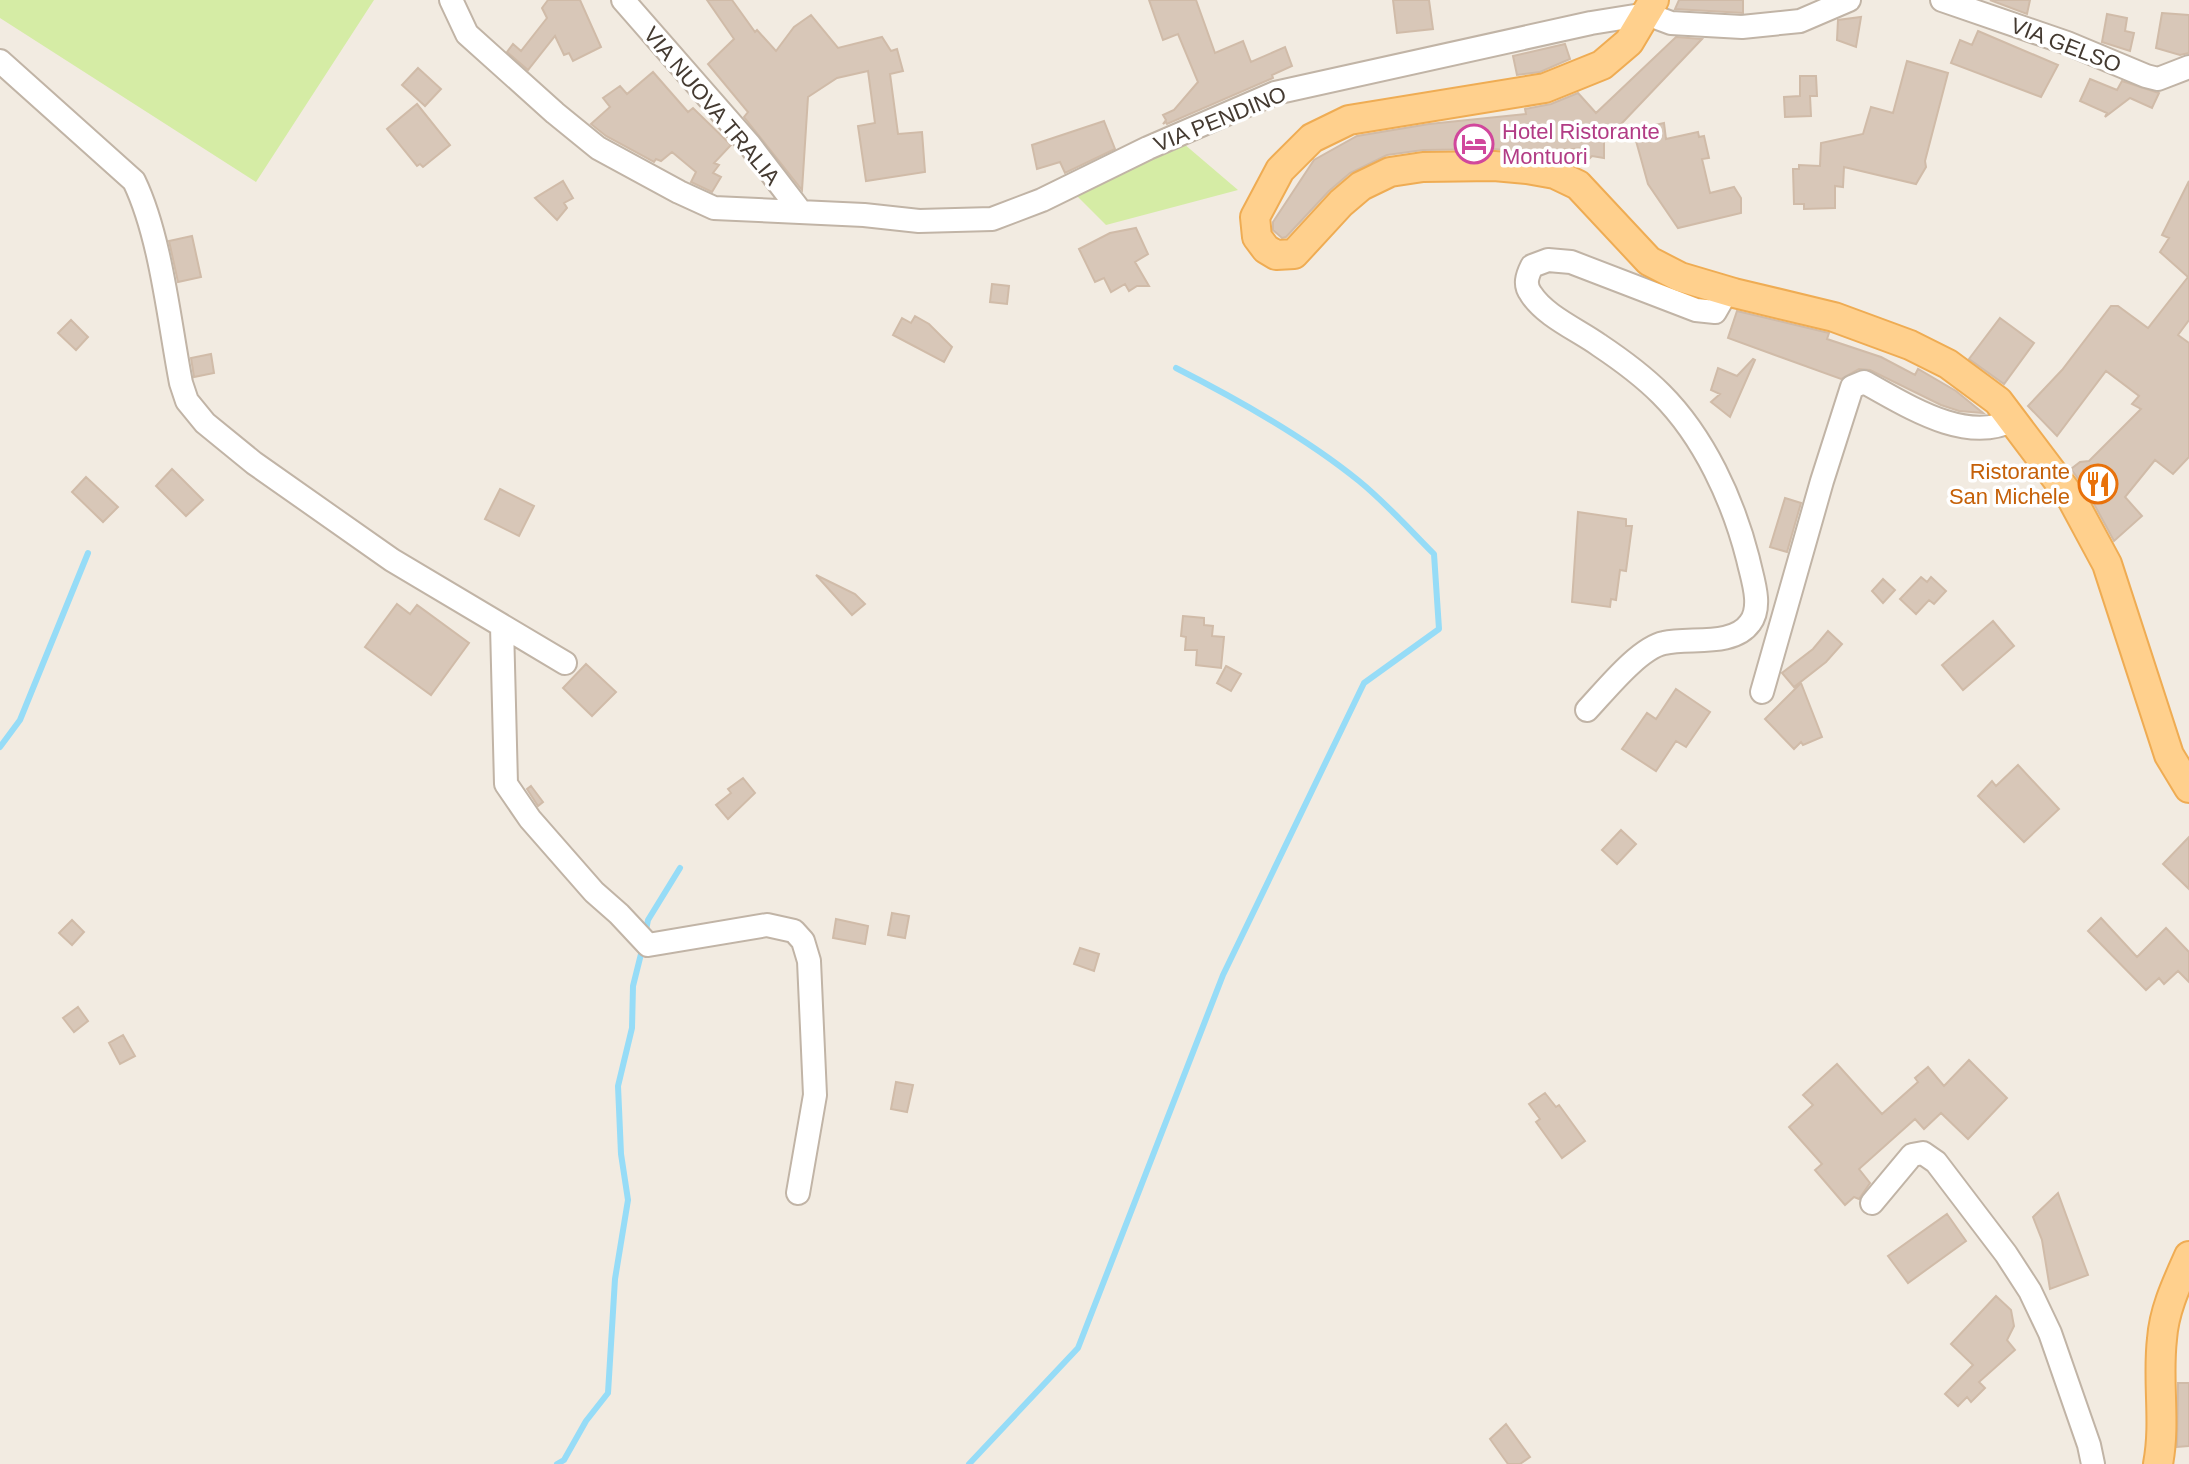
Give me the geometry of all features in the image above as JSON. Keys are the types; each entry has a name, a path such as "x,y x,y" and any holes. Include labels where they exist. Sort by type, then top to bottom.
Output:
{"main road":[{"path":"1650,7 1629,42 1602,65 1545,88 1349,120 1312,138 1280,170 1255,217 1257,237 1266,249 1276,255 1294,254 1341,203 1361,186 1390,172 1423,167 1527,169 1555,174 1578,185 1649,261 1680,277 1834,317 1910,345 1948,364 1998,401 2072,499 2107,564 2169,755 2189,788"},
{"path":"2158,1464 2163,1437 2162,1339 2170,1299 2189,1256"}],"street":[{"name":"VIA PENDINO","path":"451,0 467,34 598,148 714,208 864,215 919,221 992,219 1042,200 1148,148 1275,93 1591,23 1650,7"},
{"name":"VIA NUOVA TRALIA","path":"623,0 749,144 801,212"},
{"path":"1650,7 1671,23 1742,27 1800,21 1849,0"},
{"name":"VIA GELSO","path":"1942,0 2067,43 2146,76 2158,79 2189,67"},
{"path":"0,61 134,181 149,220 181,383 187,401 205,423 254,463 392,560 565,663"},
{"path":"1587,710 1643,653 1661,643 1730,637 1748,627 1755,615 1756,598 1742,537 1699,442 1661,394 1601,346 1546,309 1530,293 1526,279 1532,266 1548,260 1571,262 1696,310 1715,312 1727,291"},
{"path":"1762,692 1852,387 1864,382 1939,420 1959,425 2000,427 2013,420"},
{"path":"502,626 506,784 530,819 594,892 648,945 767,925 794,931 803,941 809,961 815,1095 798,1193"},
{"path":"1872,1203 1912,1155 1923,1153 1936,1162 2030,1291 2050,1333 2093,1464"}],"green space":[{"path":"0,0 374,0 256,182 0,18"},
{"path":"1170,132 1238,190 1106,225 1062,181"}],"building":[{"path":"548,0 580,0 601,47 573,61 569,53 564,55 555,36 528,70 507,52 513,44 521,51 547,18 542,8"},
{"path":"707,0 732,0 755,32 757,30 776,51 794,27 811,15 838,48 882,37 891,51 897,49 903,71 890,74 898,134 922,132 925,172 866,181 858,126 875,123 868,71 837,78 808,97 802,190 744,117 748,112 708,64 734,39"},
{"path":"1149,0 1196,0 1215,53 1243,41 1251,62 1285,47 1292,66 1272,75 1273,78 1163,124 1166,120 1163,115 1174,110 1198,82 1178,34 1163,40"},
{"path":"1393,0 1429,0 1433,29 1397,33"},
{"path":"1679,0 1743,0 1743,13 1675,9"},
{"path":"1990,0 2030,0 2027,14"},
{"path":"2162,13 2189,15 2189,53 2180,55 2156,48"},
{"path":"2107,14 2127,18 2125,31 2134,33 2130,51 2102,42"},
{"path":"1861,17 1856,47 1837,40 1838,20"},
{"path":"1978,31 2058,65 2041,97 1951,63 1960,40 1972,45"},
{"name":"Hotel Ristorante Montuori","path":"1676,37 1702,39 1604,142 1604,158 1592,156 1584,164 1587,148 1524,152 1494,149 1423,150 1387,155 1350,173 1286,237 1282,238 1273,230 1273,222 1314,160 1357,136 1429,124 1526,114 1525,109 1551,104 1578,93 1596,113"},
{"path":"1565,44 1570,59 1540,72 1517,75 1513,56"},
{"path":"1907,61 1948,73 1926,167 1916,184 1844,167 1843,187 1835,186 1835,208 1804,209 1804,204 1794,204 1793,169 1799,169 1799,165 1820,166 1821,143 1863,134 1871,107 1893,113"},
{"path":"418,68 441,89 425,106 402,85"},
{"path":"653,72 688,112 693,108 731,145 714,163 719,165 713,173 721,177 712,192 691,182 696,172 672,152 661,161 656,159 654,162 606,136 591,124 610,107 603,98 620,86 627,94"},
{"path":"1800,76 1816,76 1817,96 1810,96 1811,116 1785,117 1784,97 1800,96"},
{"path":"2090,79 2117,90 2122,81 2159,93 2152,108 2130,98 2105,117 2107,113 2080,101"},
{"path":"417,104 450,145 423,167 420,164 417,166 387,129"},
{"path":"1104,121 1115,149 1065,173 1060,162 1037,169 1032,145"},
{"path":"1664,123 1666,139 1698,132 1699,137 1704,136 1709,158 1702,159 1710,193 1734,187 1741,198 1741,213 1678,228 1648,184 1633,130"},
{"path":"563,181 573,198 564,203 567,208 557,220 535,198"},
{"path":"2189,181 2189,320 2178,335 2189,343 2189,457 2173,474 2155,460 2125,497 2142,516 2114,541 2087,491 2071,469 2080,462 2089,461 2141,409 2132,404 2139,396 2106,371 2057,436 2028,406 2062,370 2111,306 2118,306 2148,328 2188,277 2160,252 2169,238 2162,235"},
{"path":"1136,228 1148,254 1135,262 1149,286 1137,286 1129,291 1125,284 1111,292 1104,278 1095,282 1079,249 1110,233"},
{"path":"192,236 201,277 178,282 169,241"},
{"path":"992,284 1009,286 1007,304 990,302"},
{"path":"1737,311 1829,333 1827,339 1881,357 1915,375 1918,369 1956,391 1983,413 1959,411 1941,405 1870,370 1859,369 1841,379 1728,338"},
{"path":"915,316 929,324 952,347 944,362 893,335 902,318 911,323"},
{"path":"2000,318 2034,343 2004,384 1969,359"},
{"path":"71,320 88,337 76,350 58,333"},
{"path":"211,354 214,373 194,377 191,358"},
{"path":"1753,359 1730,417 1711,402 1720,394 1711,390 1718,368 1737,376"},
{"path":"172,469 203,500 186,516 156,486"},
{"path":"86,477 118,507 103,522 72,492"},
{"path":"500,489 534,506 519,536 485,519"},
{"path":"1785,498 1801,503 1787,552 1770,547"},
{"path":"1578,512 1626,519 1626,526 1632,526 1626,571 1620,570 1616,600 1611,599 1610,607 1572,602"},
{"path":"816,575 855,594 865,604 852,615"},
{"path":"1921,577 1927,582 1931,577 1946,591 1934,604 1929,600 1916,614 1900,599"},
{"path":"1883,579 1895,590 1883,603 1872,591"},
{"path":"397,604 410,614 417,605 469,643 431,695 365,647"},
{"path":"1183,616 1204,618 1204,625 1213,626 1212,636 1224,637 1221,668 1196,665 1197,650 1185,650 1186,637 1181,636"},
{"path":"1993,621 2014,646 1963,690 1942,665"},
{"path":"1828,631 1842,644 1826,662 1794,687 1782,673 1813,649"},
{"path":"586,664 616,692 592,716 563,688"},
{"path":"1226,666 1241,674 1231,691 1217,683"},
{"path":"1801,683 1822,737 1803,745 1801,742 1794,749 1765,719"},
{"path":"1676,689 1710,712 1686,747 1676,741 1656,771 1622,749 1647,713 1656,719"},
{"path":"2018,765 2059,809 2024,842 1978,796 1992,781 1996,786"},
{"path":"743,778 755,793 728,819 716,805 731,793 728,789"},
{"path":"531,786 543,802 538,806 527,789"},
{"path":"1621,830 1636,844 1617,864 1602,850"},
{"path":"2189,837 2189,889 2163,864"},
{"path":"892,913 909,916 905,938 888,935"},
{"path":"2101,918 2137,957 2166,928 2189,952 2189,982 2178,971 2164,984 2159,978 2146,990 2088,931"},
{"path":"836,919 868,926 865,944 833,938"},
{"path":"72,920 84,932 72,945 59,933"},
{"path":"1080,948 1099,954 1094,971 1074,964"},
{"path":"78,1007 88,1021 74,1032 63,1018"},
{"path":"123,1035 135,1056 120,1064 109,1043"},
{"path":"1969,1060 2007,1098 1968,1139 1941,1113 1924,1129 1915,1119 1859,1169 1870,1183 1859,1199 1854,1197 1845,1205 1815,1170 1822,1164 1789,1127 1813,1105 1803,1095 1837,1064 1882,1114 1918,1082 1915,1078 1928,1067 1944,1086"},
{"path":"896,1082 913,1085 907,1112 891,1109"},
{"path":"1545,1093 1556,1107 1559,1105 1585,1141 1562,1158 1536,1122 1540,1119 1529,1104"},
{"path":"2058,1193 2088,1275 2050,1289 2042,1240 2033,1217"},
{"path":"1947,1214 1966,1241 1908,1283 1888,1256"},
{"path":"1996,1296 2011,1310 2014,1326 2007,1340 2015,1350 1979,1382 1985,1388 1971,1402 1967,1397 1958,1406 1945,1394 1973,1365 1951,1344"},
{"path":"2178,1383 2189,1383 2189,1446 2177,1447"},
{"path":"1506,1424 1530,1457 1520,1464 1508,1464 1490,1439"}],"waterway":[{"path":"969,1464 1078,1348 1223,975 1364,683 1439,629 1434,554 1388,507 1338,465 1294,435 1176,368"},
{"path":"0,747 20,720 88,553"},
{"path":"645,935 648,920 680,868"},
{"path":"557,1464 564,1460 586,1421 608,1393 615,1279 628,1200 621,1154 618,1086 632,1028 633,986 643,946"}],"place":[{"name":"Hotel Ristorante Montuori","path":"1474,144"},
{"name":"Ristorante San Michele","path":"2098,484"}]}
